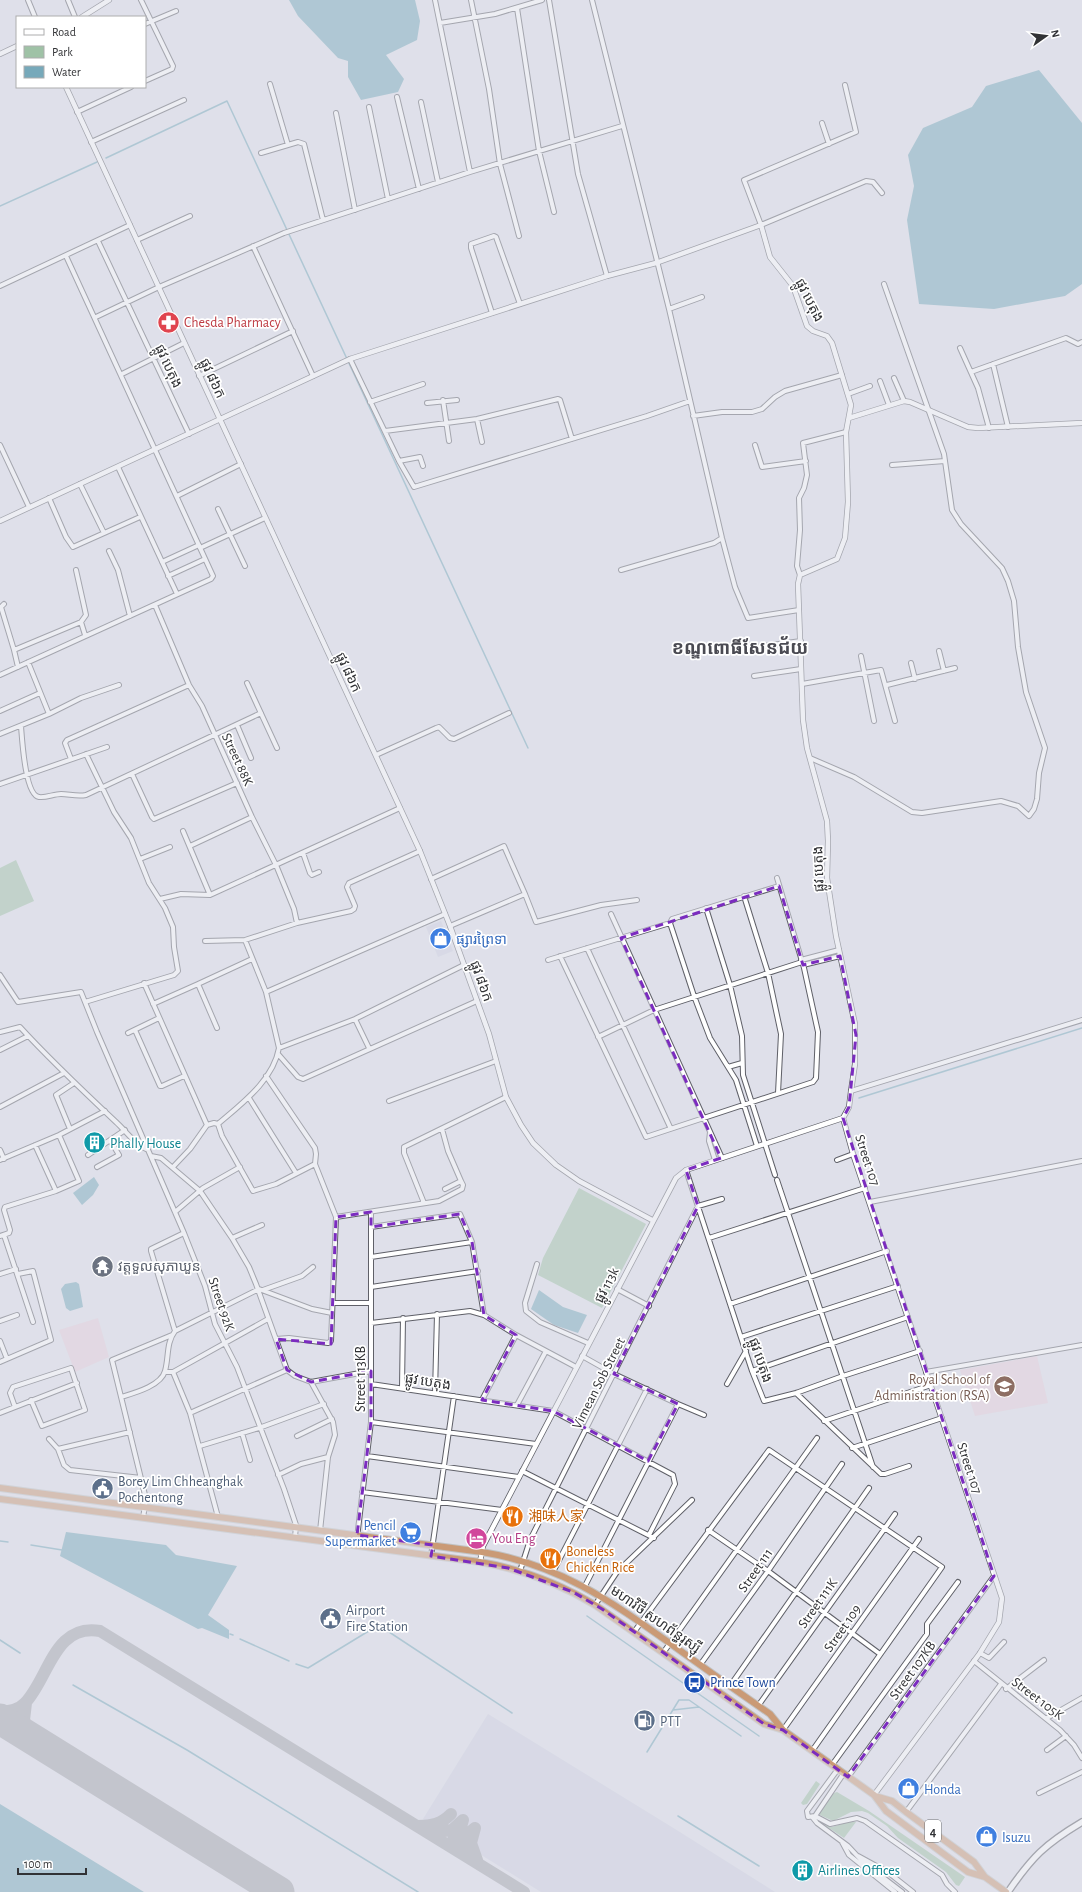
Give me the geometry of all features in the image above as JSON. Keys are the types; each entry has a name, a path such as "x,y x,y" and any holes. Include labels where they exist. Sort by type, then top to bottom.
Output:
{"highway":[{"name":"មហាវិថី សហព័ន្ធរុស្ស៊ី","path":"0,1488 482,1552 522,1560 553,1572 585,1586 601,1595 642,1623 770,1714 783,1730 812,1751 874,1795 892,1802 974,1862 985,1877"},
{"name":"មហាវិថី សហព័ន្ធរុស្ស៊ី","path":"0,1499 480,1562 520,1571 573,1592 595,1604 764,1724 783,1730"},
{"name":"មហាវិថី សហព័ន្ធរុស្ស៊ី","path":"874,1795 886,1811 968,1872 985,1877 1007,1892"}],"main road":[{"path":"1007,1892 1028,1862 1055,1838 1082,1822"}],"street":[{"path":"28,0 34,16"},
{"path":"68,0 75,16"},
{"path":"141,0 173,66 172,69 146,81"},
{"path":"435,0 470,172"},
{"path":"470,0 489,89 500,164 519,236"},
{"path":"440,23 474,18 517,8 542,0"},
{"path":"549,0 578,174 607,276"},
{"path":"592,0 656,263 669,309 693,416 735,587 748,618 799,610"},
{"path":"84,16 108,1"},
{"path":"517,8 539,151 554,212"},
{"path":"146,24 176,11"},
{"path":"0,54 16,46"},
{"path":"270,84 288,145"},
{"name":"ផ្លូវ បេតុង","path":"843,1118 849,1107 854,1064 855,1024 840,953 827,878 828,841 826,821 810,758 803,720 798,584 800,576 832,563 839,554 845,538 848,502 846,432 850,405 848,394 830,339 813,331 807,326 793,286 770,258 761,225 744,180 856,132 845,85"},
{"name":"ផ្លូវ ៨៦ក","path":"66,88 420,851 450,926 489,1034 506,1097 533,1143 556,1165 579,1181 652,1220"},
{"path":"77,112 129,88"},
{"path":"398,96 420,189"},
{"path":"92,142 184,100"},
{"path":"421,102 438,182"},
{"path":"368,107 388,199"},
{"path":"336,113 355,210"},
{"path":"822,123 829,144"},
{"path":"96,317 159,287 284,233 438,182 622,126"},
{"path":"261,153 298,142 304,144 323,220"},
{"path":"0,521 348,360 607,276 656,263 761,225 866,181 873,182 882,193"},
{"path":"136,240 190,216"},
{"path":"0,286 130,225"},
{"path":"492,313 471,248 471,244 474,242 494,236 496,237 520,304"},
{"name":"ផ្លូវ បេតុង","path":"98,241 188,434"},
{"path":"253,246 313,376"},
{"path":"0,675 85,635 211,579 213,576 96,317 66,256"},
{"path":"810,758 854,777 912,812 922,813 1001,801 1018,806 1029,816 1034,809 1045,748 1026,692 1018,646 1014,602 1008,581 1002,568 960,524 952,510 945,461 938,436 884,284"},
{"path":"669,309 702,297"},
{"path":"199,376 293,331"},
{"path":"971,372 1066,338 1078,344 1082,342"},
{"path":"122,374 184,343"},
{"path":"960,348 978,388 989,428"},
{"path":"348,360 399,461 412,485 416,487 690,401"},
{"path":"993,364 1008,427"},
{"path":"693,416 722,412 752,412 762,409 775,396 785,391 842,375"},
{"path":"894,378 904,401"},
{"path":"880,381 889,405"},
{"path":"370,402 423,384"},
{"path":"848,394 870,386"},
{"path":"385,431 477,419 558,399 560,400 572,439"},
{"path":"443,400 449,441"},
{"path":"427,403 443,400 457,400"},
{"path":"849,418 855,418 904,401 910,402 968,427 989,428 1082,423"},
{"path":"477,419 482,442"},
{"path":"800,576 797,566 800,530 799,498 806,480 804,442 846,432"},
{"path":"0,445 29,508"},
{"path":"755,445 762,467 806,461"},
{"path":"399,461 420,457 423,466"},
{"path":"892,465 945,461"},
{"path":"177,496 241,464"},
{"path":"118,466 140,517 177,594"},
{"path":"80,484 104,533"},
{"path":"48,498 70,545 76,546 140,517"},
{"path":"218,509 245,566"},
{"path":"162,562 265,518"},
{"path":"621,570 714,543 722,538"},
{"path":"109,551 118,570 130,616"},
{"path":"168,576 206,559"},
{"path":"14,650 81,622 86,615 76,570"},
{"path":"4,604 1,607 18,667"},
{"name":"Street 88K","path":"154,604 189,685 202,706 252,817 276,864 294,909 297,923"},
{"path":"81,622 85,635"},
{"path":"756,647 801,642"},
{"path":"940,651 944,671"},
{"path":"861,656 874,721"},
{"path":"28,662 49,714"},
{"path":"911,663 915,679"},
{"path":"887,685 955,668"},
{"path":"754,676 801,669"},
{"path":"802,684 881,670 887,685 895,721"},
{"path":"247,683 277,748"},
{"path":"0,734 49,714 82,698 119,685"},
{"path":"70,758 65,743 67,740 189,685"},
{"path":"0,711 40,692"},
{"path":"21,726 26,775 35,794 39,797 61,794 86,795 261,713"},
{"path":"376,755 439,727 450,738 454,739 509,713"},
{"path":"236,725 251,758"},
{"path":"0,784 70,758 107,747"},
{"path":"85,1002 174,975 178,971 174,948 173,926 160,899 149,883 131,838 101,787 86,754"},
{"path":"132,774 154,819 237,784"},
{"path":"160,899 181,894 210,895 400,808"},
{"path":"190,846 252,817"},
{"path":"183,831 210,895"},
{"path":"431,879 504,846 536,922 601,905 637,900"},
{"path":"140,859 170,847"},
{"path":"206,941 245,940 297,923 351,911 355,906 347,887 349,882 420,851"},
{"path":"303,853 310,873 312,875 319,872"},
{"path":"560,956 646,1137 670,1127 813,1082 816,1078 818,1032 802,962 777,878"},
{"path":"548,960 670,923 672,919 779,886"},
{"path":"450,926 525,894"},
{"path":"744,896 768,973 781,1034 778,1093"},
{"path":"706,908 730,985 742,1038 742,1063 751,1101 775,1175"},
{"path":"266,992 445,914"},
{"path":"611,914 722,1158"},
{"path":"670,923 694,996 710,1038 736,1080 756,1146"},
{"path":"218,1124 249,1098 266,1076 278,1054 279,1048 266,992 245,940"},
{"path":"587,948 670,1127"},
{"path":"598,1036 654,1010 694,996 802,962 840,953"},
{"path":"154,1004 252,960"},
{"path":"279,1048 355,1019 464,965"},
{"name":"Street 92K","path":"0,975 14,1000 18,1002 81,992 184,1232 205,1286 211,1312 245,1389 278,1475 296,1528 295,1538"},
{"path":"144,983 207,1125"},
{"path":"198,984 217,1028"},
{"path":"278,1054 298,1077 302,1079 477,1001"},
{"path":"128,1033 160,1018"},
{"path":"355,1019 369,1048"},
{"path":"851,1091 863,1089 1082,1020"},
{"path":"0,1031 20,1027 74,1084 125,1130 139,1146 148,1150"},
{"path":"135,1030 160,1086 184,1076"},
{"path":"0,1050 28,1036"},
{"path":"389,1101 496,1061"},
{"path":"728,1067 742,1063"},
{"path":"0,1107 64,1074"},
{"path":"266,1076 315,1148 315,1164 336,1217 330,1342 276,1338"},
{"path":"70,1129 56,1095 74,1084"},
{"path":"424,1203 403,1149 404,1146 506,1097"},
{"path":"249,1098 296,1173"},
{"path":"0,1150 2,1160 59,1135 105,1111"},
{"name":"ផ្លូវ 113k","path":"480,1562 483,1546 652,1220 679,1174 686,1170 756,1146 843,1118"},
{"name":"Street 107","path":"843,1118 853,1154 1002,1598 999,1622 980,1653 874,1795"},
{"path":"172,1167 190,1149 207,1125 214,1122 218,1124"},
{"path":"218,1124 222,1136 253,1191 276,1184 315,1164"},
{"path":"336,1217 424,1203 438,1200 459,1191 463,1185 448,1151 442,1129"},
{"path":"88,1155 125,1130"},
{"path":"710,1131 709,1141 715,1160"},
{"path":"33,1322 18,1274 2,1235 10,1230 4,1207 56,1191 79,1181 59,1135"},
{"path":"97,1167 119,1154 110,1140"},
{"path":"35,1145 56,1191"},
{"path":"837,1160 853,1154"},
{"path":"151,1156 161,1158 200,1191 232,1238 250,1267 261,1290 268,1319 276,1338 286,1370 295,1376 311,1382 371,1370"},
{"path":"870,1202 1082,1160"},
{"path":"175,1212 218,1178 240,1167"},
{"name":"ផ្លូវ បេតុង","path":"686,1170 752,1371 764,1402 796,1393 920,1351"},
{"path":"445,1189 461,1180"},
{"path":"777,1180 873,1467"},
{"path":"709,1238 865,1188"},
{"path":"698,1206 722,1199"},
{"name":"Vimean Sob Street","path":"520,1571 522,1560 530,1540 698,1206"},
{"name":"Street 113KB","path":"356,1546 371,1422 371,1212"},
{"path":"371,1227 458,1214 462,1216 472,1242 478,1271 484,1315"},
{"path":"232,1238 262,1225"},
{"path":"165,1372 167,1352 173,1333 151,1249 184,1232"},
{"path":"371,1257 472,1242"},
{"path":"730,1304 810,1279 886,1252"},
{"path":"537,1264 525,1303 526,1311 540,1322 588,1343"},
{"path":"143,1518 146,1499 112,1360 173,1333 211,1312 261,1290 302,1276 313,1267"},
{"path":"0,1274 16,1269"},
{"path":"0,1362 51,1340 33,1271 18,1274"},
{"path":"371,1287 478,1271"},
{"path":"741,1337 898,1286"},
{"path":"617,1289 649,1306"},
{"path":"261,1290 312,1309 332,1312"},
{"path":"333,1303 371,1304"},
{"path":"371,1322 470,1311 484,1315 516,1335 576,1367"},
{"path":"435,1393 437,1314"},
{"path":"0,1322 17,1315"},
{"path":"752,1371 908,1317"},
{"path":"402,1388 403,1318"},
{"path":"121,1397 147,1388 165,1372 173,1372 268,1319"},
{"path":"482,1400 516,1335"},
{"path":"0,1341 7,1359"},
{"path":"926,1372 1082,1345"},
{"path":"517,1406 546,1351"},
{"path":"727,1384 746,1351"},
{"path":"582,1356 614,1374 704,1416"},
{"path":"15,1407 10,1390 16,1386 69,1368 73,1370 85,1410 44,1426 41,1424 31,1400"},
{"path":"190,1413 286,1370"},
{"path":"173,1372 190,1413 218,1518"},
{"path":"311,1382 332,1419 335,1428 335,1435 328,1457 320,1531"},
{"path":"0,1413 77,1383"},
{"name":"ផ្លូវ បេតុង","path":"371,1384 553,1411"},
{"path":"824,1421 931,1385"},
{"path":"553,1572 646,1389"},
{"path":"796,1393 881,1474 909,1466"},
{"path":"431,1556 454,1396"},
{"path":"200,1446 259,1428 324,1404"},
{"path":"585,1586 678,1404"},
{"path":"553,1411 586,1430 618,1445 674,1475 676,1479 675,1484 649,1536"},
{"path":"852,1448 942,1418"},
{"path":"297,1436 332,1419"},
{"path":"371,1422 536,1444"},
{"path":"58,1449 130,1432"},
{"path":"242,1433 250,1460"},
{"path":"663,1652 817,1438"},
{"path":"49,1439 58,1449 64,1465 70,1470 140,1478"},
{"path":"634,1632 708,1530 769,1450 796,1467 942,1567 812,1751"},
{"path":"367,1456 444,1468 519,1477"},
{"path":"278,1475 301,1464 328,1457"},
{"name":"Street 111","path":"700,1665 768,1571 842,1464"},
{"path":"522,1471 654,1538"},
{"path":"730,1686 869,1488"},
{"path":"362,1492 502,1510"},
{"path":"595,1604 617,1572 692,1500"},
{"name":"Street 111K","path":"758,1706 895,1514"},
{"path":"708,1530 825,1612 880,1654"},
{"name":"Street 109","path":"783,1730 919,1539"},
{"name":"Street 107KB","path":"814,1816 994,1576"},
{"path":"832,1765 927,1634 927,1624 958,1582"},
{"path":"980,1653 989,1658 1004,1642"},
{"path":"1006,1688 1044,1660"},
{"name":"Street 105K","path":"974,1661 1006,1688 1047,1718 1066,1736 1082,1758"},
{"path":"906,1812 1001,1684"},
{"path":"1047,1718 1082,1698"},
{"path":"1047,1750 1066,1736"},
{"path":"838,1769 807,1815 810,1818 814,1816 830,1824 852,1819 865,1821 942,1875 947,1884 956,1892"},
{"path":"1039,1793 1082,1772"},
{"path":"809,1810 813,1810 817,1823 842,1841 895,1892"},
{"path":"842,1841 849,1856 875,1874 885,1878 902,1892"},
{"path":"858,1856 889,1873 913,1892"}],"highlighted area":[{"path":"779,886 803,965 840,956 856,1035 849,1107 843,1118 994,1576 848,1777 783,1730 764,1724 602,1609 573,1592 508,1568 431,1556 433,1545 357,1535 371,1422 371,1371 311,1382 287,1370 276,1339 331,1344 336,1217 371,1212 371,1227 460,1214 472,1242 484,1315 516,1335 482,1400 553,1411 648,1461 678,1404 614,1374 698,1206 686,1170 721,1158 621,938"}],"shaded area":[{"name":"ផ្សារព្រៃទា","path":"441,921 453,951 438,957 426,927"},
{"path":"98,1318 109,1357 75,1372 59,1330"},
{"name":"Royal School of Administration (RSA)","path":"1037,1356 1048,1403 975,1416 960,1370"},
{"path":"488,1714 775,1892 541,1892 423,1819"}],"green space":[{"path":"16,860 34,901 0,916 0,868"},
{"path":"579,1188 646,1224 602,1308 538,1275 543,1258"},
{"path":"816,1781 820,1784 807,1804 803,1805 801,1803"},
{"path":"837,1792 869,1811 965,1877 959,1886 956,1885 946,1872 898,1838 887,1826 868,1813 862,1811 851,1812 833,1821 820,1815 826,1801 831,1795"},
{"path":"848,1822 856,1822 844,1838 823,1824 832,1827"}],"water":[{"path":"289,0 415,0 420,21 417,40 386,55 404,79 398,92 361,100 348,77 348,61 338,58 298,16"},
{"path":"1039,70 1082,123 1082,284 1065,296 994,309 919,304 907,220 914,186 908,155 923,128 972,107 986,86"},
{"path":"94,1177 99,1185 93,1195 82,1205 73,1193"},
{"path":"76,1282 79,1284 83,1307 70,1311 66,1308 61,1289 65,1284"},
{"path":"539,1290 563,1307 587,1315 578,1333 554,1325 531,1309"},
{"path":"66,1532 166,1545 176,1555 237,1566 208,1615 229,1630 229,1639 202,1628 198,1629 60,1556"},
{"path":"0,1804 144,1892 0,1892"}],"waterway":[{"path":"106,158 227,101 528,748"},
{"path":"0,206 97,162"},
{"path":"859,1098 1082,1028"},
{"path":"0,1541 8,1542"},
{"path":"31,1545 62,1550"},
{"path":"587,1616 759,1736"},
{"path":"296,1664 308,1668 372,1629 383,1628 512,1713"},
{"path":"240,1639 289,1661"},
{"path":"0,1640 20,1653"},
{"path":"73,1685 187,1750 418,1892"},
{"path":"647,1752 679,1700 689,1700 741,1736"},
{"path":"673,1710 699,1707"},
{"path":"678,1816 759,1866"}],"taxiway":[{"path":"0,1712 17,1709 25,1703 54,1655 62,1644 72,1635 85,1631 100,1631 524,1892"},
{"path":"26,1703 24,1720 31,1738"},
{"path":"418,1826 436,1824 451,1814"},
{"path":"463,1820 460,1830 460,1839 468,1856"},
{"path":"429,1833 452,1830 463,1820"},
{"path":"475,1828 471,1843 478,1863"},
{"path":"453,1840 464,1837 475,1828"}],"runway":[{"path":"0,1719 279,1892"}],"place":[{"name":"Chesda Pharmacy","path":"169,322"},
{"name":"ផ្សារព្រៃទា","path":"440,939"},
{"name":"Phally House","path":"94,1143"},
{"name":"វត្តទួលសុភាឃួន","path":"102,1266"},
{"name":"Royal School of Administration (RSA)","path":"1005,1387"},
{"name":"Borey Lim Chheanghak Pochentong","path":"102,1489"},
{"name":"湘味人家","path":"512,1516"},
{"name":"Pencil Supermarket","path":"411,1533"},
{"name":"You Eng","path":"476,1538"},
{"name":"Boneless Chicken Rice","path":"551,1559"},
{"name":"Airport Fire Station","path":"331,1618"},
{"name":"Prince Town","path":"695,1682"},
{"name":"PTT","path":"645,1721"},
{"name":"Honda","path":"908,1789"},
{"name":"Isuzu","path":"987,1837"},
{"name":"Airlines Offices","path":"803,1870"}],"district":[{"name":"ខណ្ឌពោធិ៍សែនជ័យ","path":"740,648"}]}
